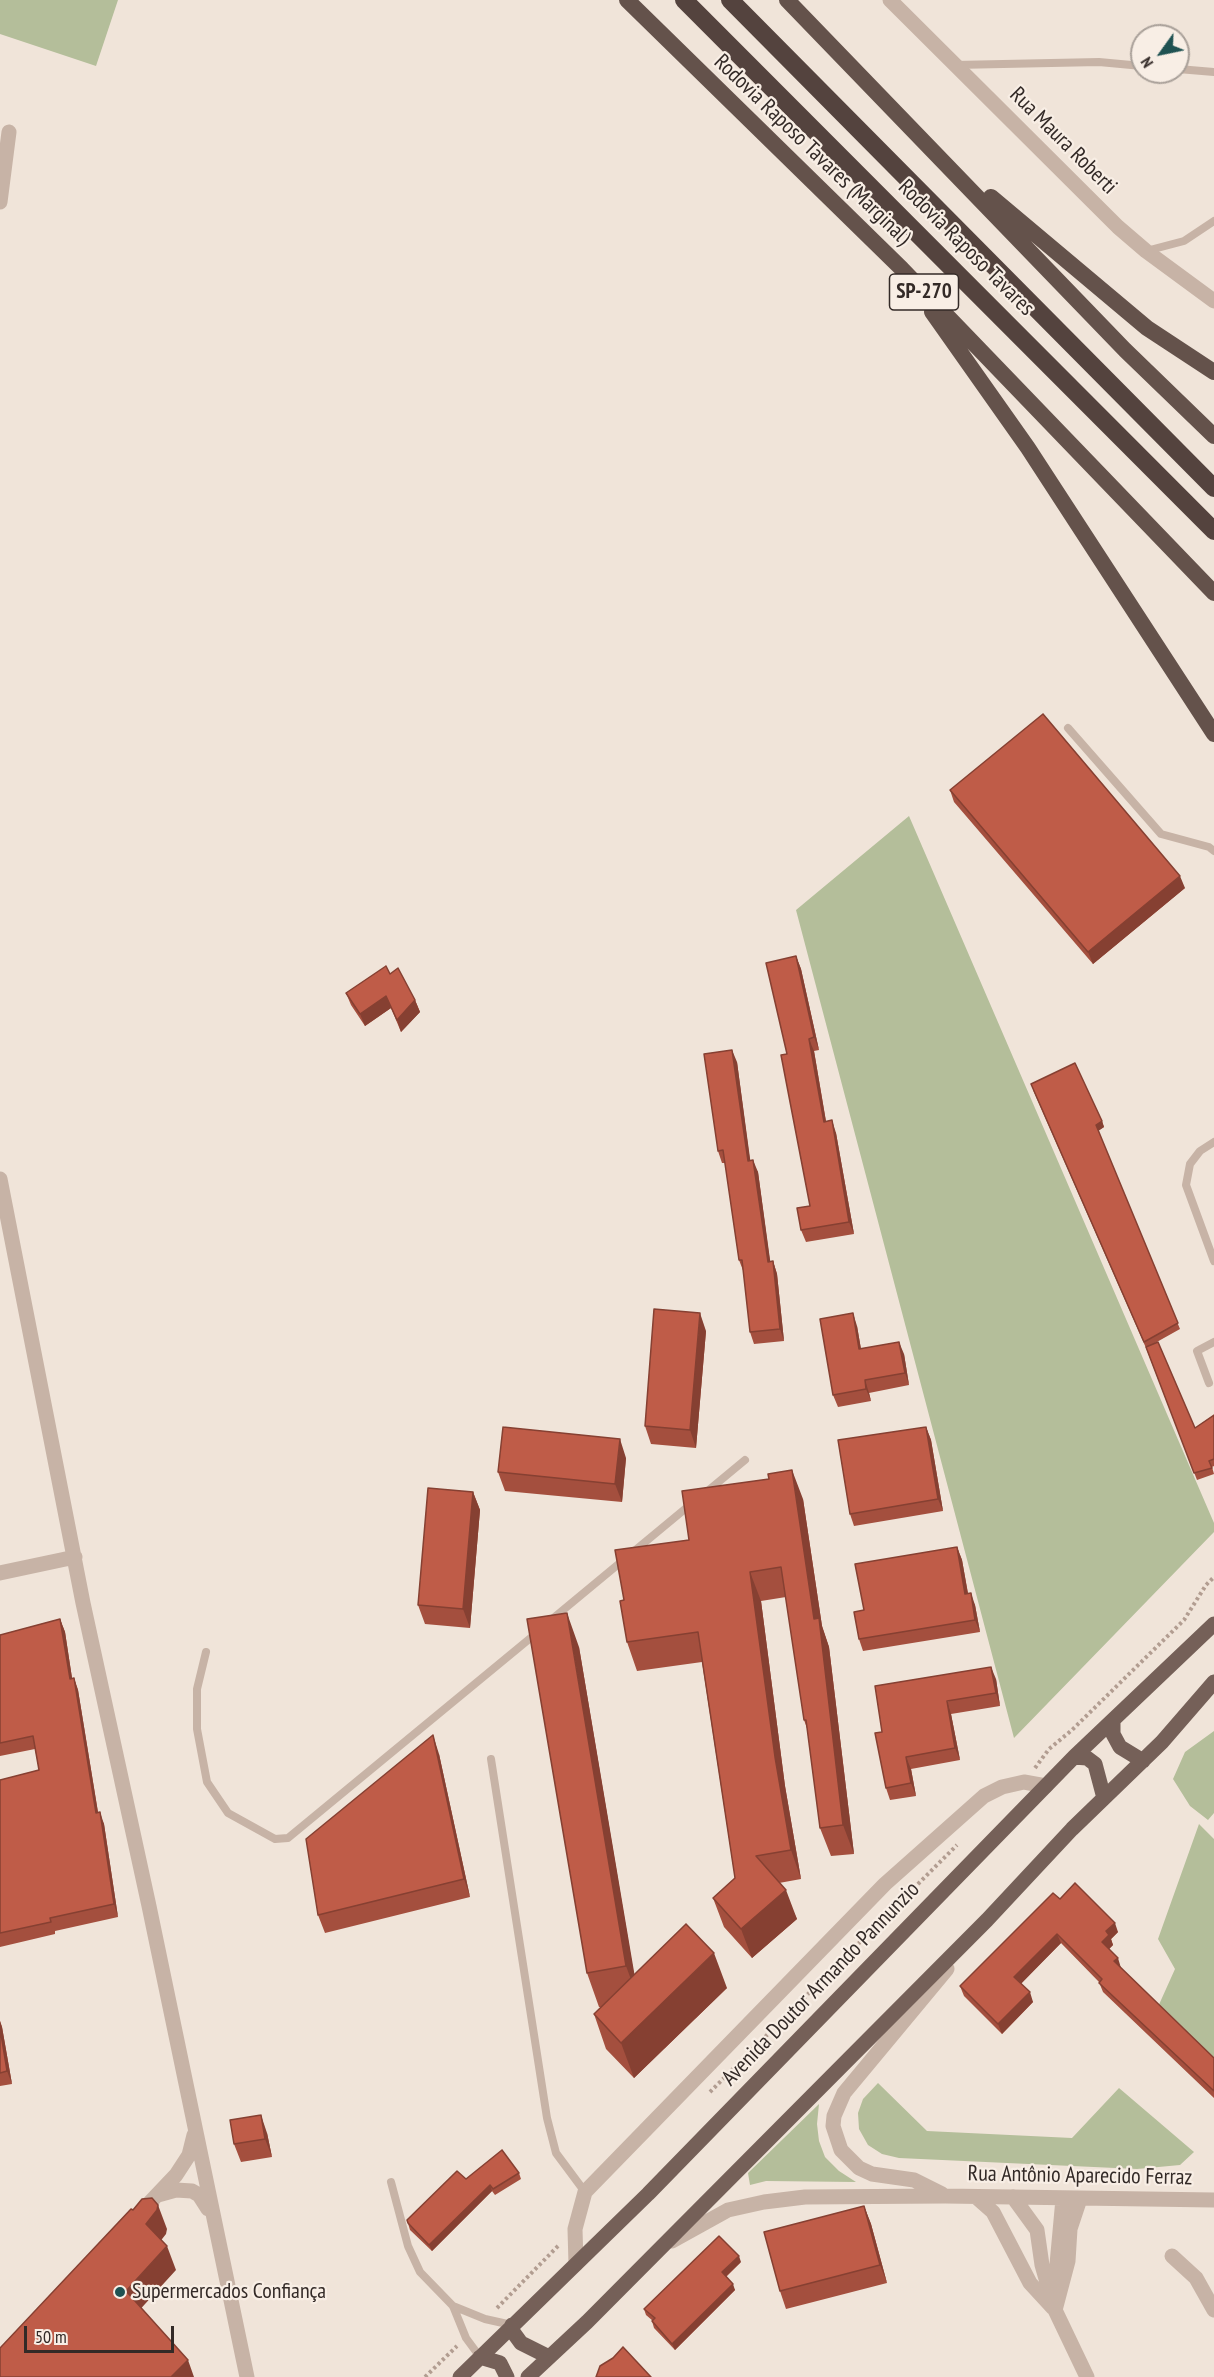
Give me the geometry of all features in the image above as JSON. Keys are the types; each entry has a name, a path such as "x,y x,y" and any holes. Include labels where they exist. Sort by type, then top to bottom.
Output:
{"highway":[{"name":"Rodovia Raposo Tavares (Marginal)","path":"627,0 902,269 1214,593"},
{"name":"Rodovia Raposo Tavares","path":"684,0 1214,531"},
{"name":"Rodovia Raposo Tavares","path":"730,0 1214,488"},
{"path":"787,0 1125,350 1214,436"},
{"path":"922,139 1147,328 1214,372"},
{"path":"902,269 1028,448 1214,734"}],"main road":[{"name":"Avenida Doutor Armando Pannunzio","path":"460,2377 664,2177 1074,1758 1214,1624"},
{"path":"528,2377 987,1920 1072,1828 1143,1761 1214,1682"},
{"path":"1113,1720 1113,1734 1120,1747 1143,1761"},
{"path":"1074,1758 1088,1758 1095,1764 1104,1798"},
{"path":"512,2325 513,2332 520,2343 549,2357"},
{"path":"480,2357 500,2363 507,2377"}],"street":[{"name":"Rua Maura Roberti","path":"890,0 1118,227 1146,251 1214,301"},
{"path":"0,202 9,132"},
{"path":"0,1179 83,1603 247,2377"},
{"path":"0,1573 75,1557"},
{"path":"576,2264 575,2229 585,2192 885,1884 984,1796 1002,1787 1024,1782 1046,1786"},
{"name":"Rua Antônio Aparecido Ferraz","path":"945,2196 914,2180 872,2174 858,2168 841,2150 835,2138 834,2116 844,2093 987,1920"},
{"path":"125,2228 176,2175 189,2155 195,2128"},
{"path":"158,2195 176,2190 192,2191 206,2204 214,2220"},
{"name":"Rua Antônio Aparecido Ferraz","path":"656,2250 712,2217 729,2210 764,2202 805,2197 945,2196 1214,2200"},
{"path":"976,2197 993,2212 1030,2283 1055,2310"},
{"path":"1013,2197 1037,2230 1042,2265 1055,2310 1087,2377"},
{"path":"1055,2310 1055,2264 1063,2199"},
{"path":"1055,2310 1068,2261 1070,2229 1080,2199"},
{"path":"1172,2256 1197,2278 1214,2310"}],"lane":[{"path":"955,65 1099,62 1130,65"},
{"path":"1190,70 1214,72"},
{"path":"1146,251 1184,241 1214,221"},
{"path":"1068,728 1161,834 1209,847 1214,851"},
{"path":"1214,1142 1200,1151 1190,1164 1186,1185 1214,1261"},
{"path":"1209,1383 1197,1351 1214,1342"},
{"path":"206,1652 197,1689 197,1728 207,1782 228,1812 275,1839 288,1838 745,1460"},
{"path":"491,1759 547,2118 556,2153 585,2192"},
{"path":"391,2182 408,2246 420,2272 453,2306 466,2338 480,2357"},
{"path":"453,2306 485,2319 512,2325"}],"path":[{"path":"1024,1782 1049,1749 1072,1730 1184,1620 1206,1585 1214,1577"},
{"path":"708,2093 959,1844"},
{"path":"485,2319 575,2229"},
{"path":"425,2377 466,2338"}],"green space":[{"path":"0,0 118,0 96,66 0,34"},
{"path":"909,816 1214,1523 1214,1532 1014,1738 796,910"},
{"path":"1214,1731 1214,1813 1208,1820 1190,1806 1173,1779 1185,1752"},
{"path":"1199,1824 1214,1839 1214,2064 1157,2009 1175,1969 1158,1939"},
{"path":"878,2083 927,2131 1072,2138 1119,2088 1194,2152 1180,2165 1137,2169 899,2158 882,2154 868,2145 859,2129 858,2113 863,2099"},
{"path":"819,2104 817,2124 819,2141 825,2157 839,2171 856,2182 766,2181 750,2185 748,2173"}],"building":[{"path":"1043,714 1180,876 1088,952 950,790"},
{"path":"796,956 814,1037 809,1039 824,1122 832,1120 849,1222 801,1230 797,1208 810,1206 781,1055 787,1054 766,963"},
{"path":"386,966 390,974 398,968 415,1000 397,1020 386,996 360,1014 346,993"},
{"path":"732,1050 748,1161 753,1160 768,1262 773,1261 780,1329 750,1332 742,1260 739,1260 723,1150 718,1151 704,1054"},
{"path":"1075,1063 1102,1121 1096,1125 1178,1323 1144,1342 1031,1084"},
{"path":"654,1309 700,1313 690,1430 645,1426"},
{"path":"853,1313 859,1349 899,1342 905,1373 865,1380 866,1389 833,1395 820,1319"},
{"path":"1158,1342 1195,1428 1214,1415 1214,1459 1209,1461 1212,1468 1194,1473 1146,1347"},
{"path":"503,1427 620,1439 615,1484 498,1472"},
{"path":"926,1427 938,1499 850,1514 838,1440"},
{"path":"792,1470 814,1619 819,1618 843,1825 820,1828 806,1720 804,1720 781,1567 750,1572 775,1757 791,1850 756,1856 786,1890 741,1929 713,1898 735,1878 698,1632 627,1642 620,1601 624,1600 615,1550 689,1540 682,1491 769,1479 768,1474"},
{"path":"428,1488 473,1492 463,1609 418,1605"},
{"path":"957,1547 965,1594 971,1593 975,1620 859,1639 854,1612 864,1610 855,1564"},
{"path":"567,1613 626,1966 587,1973 527,1619"},
{"path":"60,1619 70,1679 74,1678 96,1813 100,1812 114,1904 50,1918 51,1922 0,1933 0,1780 39,1770 33,1736 0,1743 0,1635"},
{"path":"991,1667 996,1693 947,1701 955,1748 906,1757 911,1783 886,1788 875,1733 882,1732 875,1686"},
{"path":"433,1735 464,1879 318,1915 306,1839"},
{"path":"1075,1883 1115,1923 1106,1931 1109,1935 1102,1942 1118,1958 1114,1961 1214,2058 1214,2091 1099,1983 1102,1979 1057,1934 1014,1977 1030,1992 998,2024 960,1986 1053,1893 1060,1899"},
{"path":"686,1924 714,1953 621,2043 594,2014"},
{"path":"0,2028 7,2071 0,2073"},
{"path":"261,2115 265,2139 234,2144 230,2120"},
{"path":"502,2150 519,2173 493,2189 490,2185 429,2245 407,2220 457,2171 466,2179"},
{"name":"Supermercados Confiança","path":"152,2198 158,2205 157,2210 146,2224 167,2246 126,2291 188,2360 171,2377 0,2377 0,2348 131,2209 133,2210 142,2199"},
{"path":"864,2206 880,2265 780,2291 764,2232"},
{"path":"719,2236 739,2256 722,2272 733,2284 672,2344 652,2321 655,2318 644,2309"},
{"path":"623,2347 651,2377 596,2377 600,2366 613,2358"}],"place":[{"name":"Supermercados Confiança","path":"120,2292"}]}
